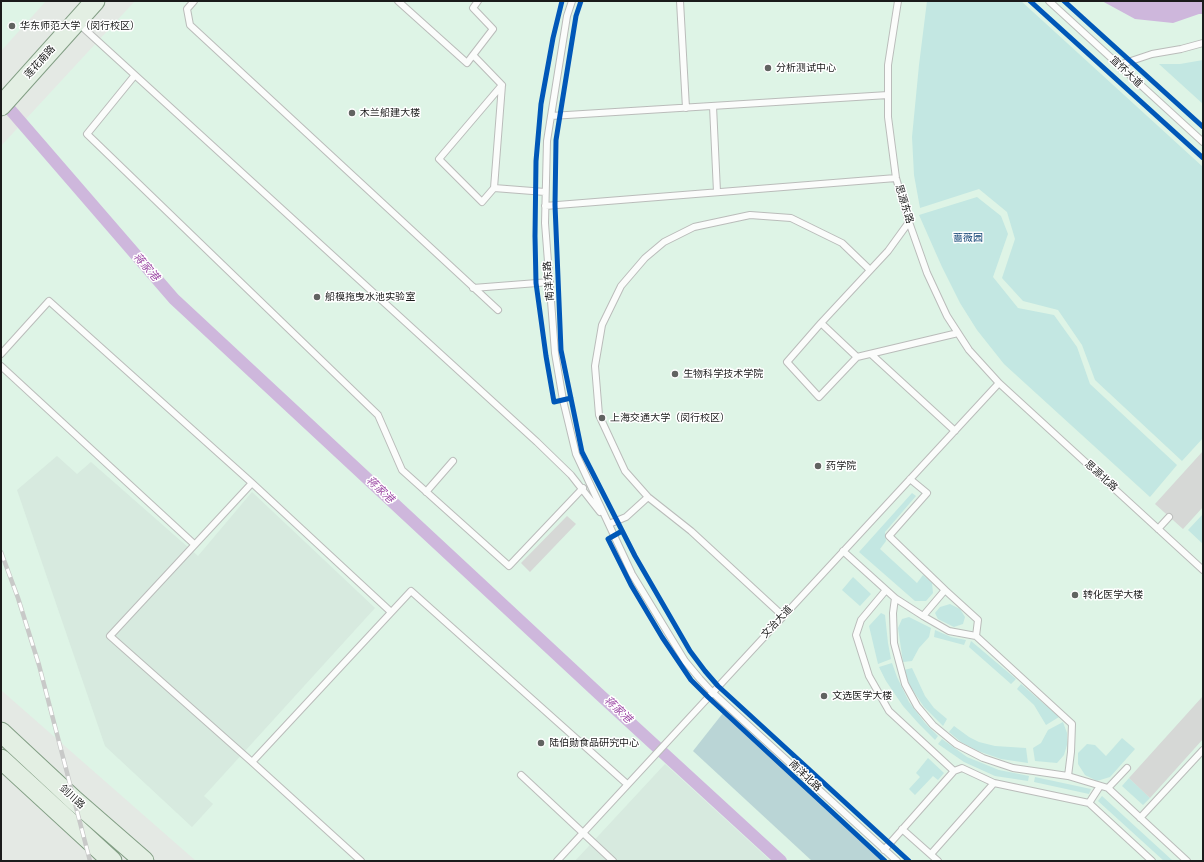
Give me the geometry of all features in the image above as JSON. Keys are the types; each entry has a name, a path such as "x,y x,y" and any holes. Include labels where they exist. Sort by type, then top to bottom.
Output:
{"main road":[{"name":"莲花南路","path":"1,106 95,1"},
{"name":"剑川路","path":"1,732 74,800 144,861"},
{"name":"剑川路","path":"1,758 112,861"}],"lane":[{"path":"194,1 187,9 190,26 498,310"},
{"path":"398,1 466,63 493,29 473,8 478,1"},
{"name":"南洋东路","path":"572,1 567,16 547,141 545,206 546,251 550,282 555,352 564,400 576,454 632,574 685,661 712,692"},
{"path":"680,1 686,108"},
{"name":"思源东路","path":"898,1 888,65 888,117 896,178 909,222 927,273 947,316 969,350 999,383"},
{"name":"宣怀大道","path":"1049,1 1203,142"},
{"path":"76,22 537,442 583,488 609,524 626,516 648,497"},
{"path":"1119,65 1152,54 1181,49 1203,43"},
{"path":"473,55 502,85 494,188 482,202 439,159 502,85"},
{"path":"135,76 87,134 378,415 402,470 509,566 583,488"},
{"path":"551,116 888,95"},
{"path":"713,106 717,192"},
{"path":"545,206 896,178"},
{"path":"494,188 546,192"},
{"path":"783,616 691,531 648,497 625,471 599,415 595,366 602,325 621,286 645,258 664,242 694,227 750,215 791,218 842,243 870,270"},
{"path":"909,222 888,251 787,362 819,397 857,357 958,333"},
{"path":"474,288 550,282"},
{"path":"1,354 49,301 252,483 391,612"},
{"path":"821,323 857,357"},
{"path":"871,354 955,431"},
{"path":"1,366 194,544"},
{"name":"文治大道","path":"557,861 999,383"},
{"name":"思源北路","path":"999,383 1203,570"},
{"path":"426,492 453,461"},
{"path":"910,479 927,493 889,536 978,620 976,636"},
{"path":"252,483 110,636 361,861"},
{"path":"1158,529 1169,517"},
{"path":"843,551 886,590 923,616 950,631 976,636 1072,724 1068,776"},
{"path":"886,590 861,620 856,635 869,676 889,711 954,771"},
{"path":"923,616 945,590"},
{"path":"252,762 411,591 627,784"},
{"path":"896,598 893,613 894,643 905,684 917,706 933,725 956,744 983,758 1013,768 1068,776 1108,788 1187,861"},
{"name":"南洋北路","path":"712,692 897,861"},
{"path":"1140,818 1203,750"},
{"path":"884,850 954,771 962,768 994,784 1089,803 1152,861"},
{"path":"1108,788 1127,768"},
{"path":"521,775 613,861"},
{"path":"930,854 994,784"},
{"path":"1089,803 1100,786"},
{"path":"902,829 938,861"}],"shaded area":[{"name":"华东师范大学（闵行校区）","path":"1,1 46,1 1,51"},
{"name":"上海交通大学（闵行校区）","path":"135,1 1203,1 1203,861 196,861 1,690 1,146"},
{"path":"1102,1 1203,1 1203,14 1173,23 1135,19"},
{"path":"1203,451 1203,507 1183,529 1155,504"},
{"path":"57,456 77,474 91,462 198,556 252,492 375,608 204,796 213,804 192,827 105,746 17,490"},
{"path":"567,516 576,524 530,572 521,563"},
{"path":"1203,696 1203,739 1150,798 1129,778"},
{"path":"723,713 882,861 812,861 693,751"},
{"path":"665,764 771,861 575,861"}],"green space":[{"path":"927,1 1021,1 1203,167 1203,438 1182,461 1095,380 1082,345 1058,310 1023,301 1002,278 1015,239 1007,212 979,189 920,208 914,175 912,137"},
{"path":"1203,60 1203,104 1159,64 1180,64"},
{"name":"蔷薇园","path":"977,197 1001,216 1008,234 993,277 1018,308 1054,315 1077,347 1090,384 1177,465 1150,497 1004,364 977,330 960,303 919,215"},
{"path":"912,493 916,496 885,532 886,541 880,549 917,583 923,575 932,583 933,593 926,601 915,601 859,552"},
{"path":"1203,514 1203,544 1188,530"},
{"path":"853,577 871,594 860,606 842,590"},
{"path":"950,604 960,609 965,617 963,624 954,627 938,619 935,613 940,607"},
{"path":"881,613 885,615 891,659 878,664 869,626"},
{"path":"909,617 931,628 929,637 919,648 912,661 903,662 898,628 902,619"},
{"path":"935,630 951,637 966,640 964,645 934,637"},
{"path":"971,641 1016,679 1011,684 969,647"},
{"path":"892,663 909,702 925,723 938,736 935,740 903,706 886,681 879,667"},
{"path":"912,668 925,696 934,708 947,719 943,726 924,707 910,686 904,670"},
{"path":"1021,684 1059,717 1046,725 1034,705 1017,689"},
{"path":"1063,722 1067,733 1067,745 1064,755 1057,763 1035,761 1033,748 1041,743 1048,730"},
{"path":"954,726 979,742 995,746 1026,748 1028,763 1001,759 978,751 961,742 949,732"},
{"path":"1122,738 1135,749 1110,777 1097,781 1085,775 1078,764 1078,753 1087,744 1095,745 1106,756"},
{"path":"942,739 967,757 999,770 1029,776 1028,781 995,776 964,762 938,744"},
{"path":"928,758 944,773 938,780 933,776 915,795 909,789 920,777 916,773"},
{"path":"1035,777 1091,789 1089,794 1034,782"},
{"path":"1129,778 1150,798 1143,805 1122,786"},
{"path":"1102,796 1173,861 1164,861 1098,801"}],"waterway":[{"name":"蒋家港","path":"1,99 174,299 781,861"}],"railway":[{"path":"1,552 18,598 39,665 90,861"}],"cycle path":[{"path":"562,1 553,38 541,104 536,161 536,283 554,402 571,398"},
{"path":"581,1 576,16 556,140 555,205 561,350 582,452 635,556 690,651 705,671 718,686 909,861"},
{"path":"1030,1 1203,158"},
{"path":"1064,1 1203,127"},
{"path":"622,531 608,539 631,585 662,637 691,680 885,861"}],"place":[{"name":"华东师范大学（闵行校区）","path":"12,26"},
{"name":"分析测试中心","path":"768,68"},
{"name":"木兰船建大楼","path":"352,113"},
{"name":"船模拖曳水池实验室","path":"317,297"},
{"name":"生物科学技术学院","path":"675,374"},
{"name":"上海交通大学（闵行校区）","path":"602,418"},
{"name":"药学院","path":"818,466"},
{"name":"转化医学大楼","path":"1075,595"},
{"name":"文选医学大楼","path":"824,696"},
{"name":"陆伯勋食品研究中心","path":"541,743"}]}
